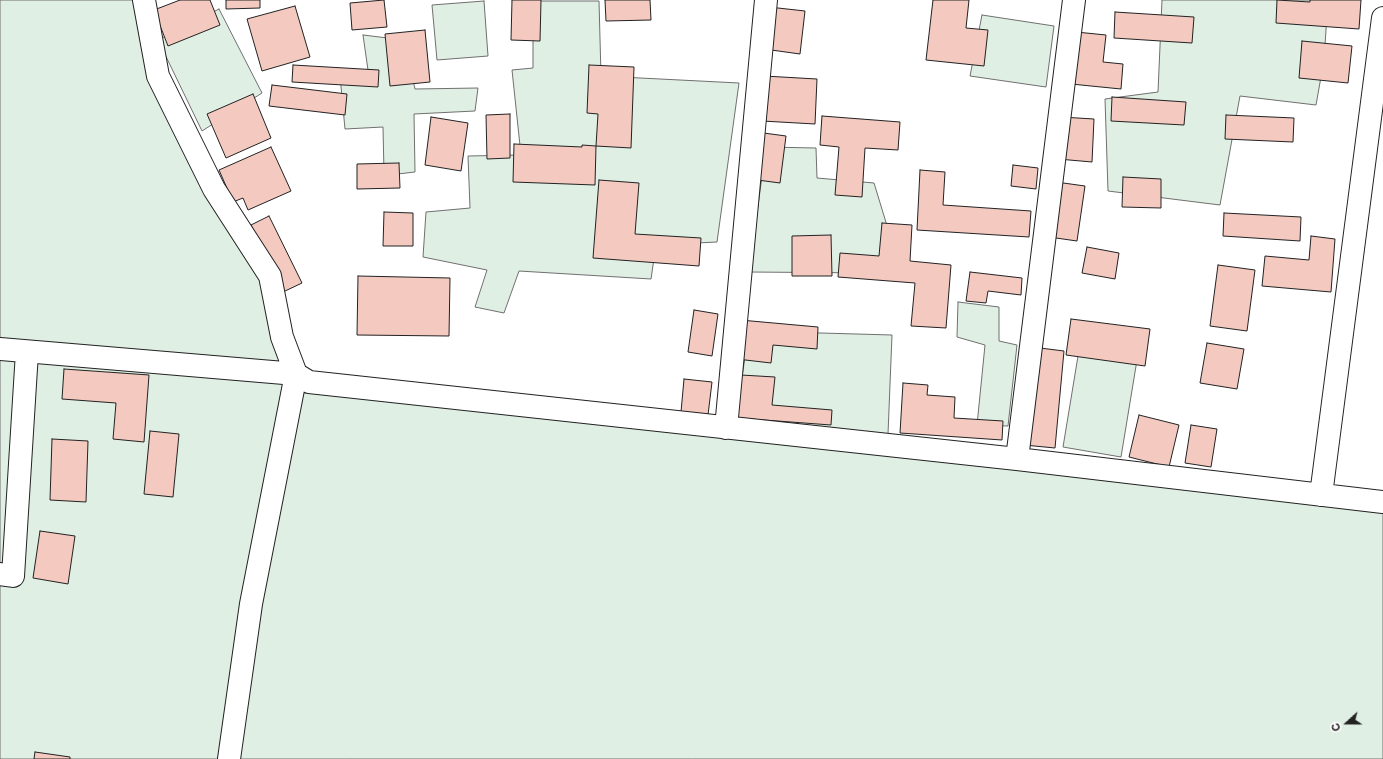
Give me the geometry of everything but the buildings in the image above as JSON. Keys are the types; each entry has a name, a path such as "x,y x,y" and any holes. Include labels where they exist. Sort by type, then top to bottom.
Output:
{"street":[{"path":"144,0 158,76 214,189 270,276 282,337 296,374 251,604 229,759"},
{"path":"726,428 766,0"},
{"path":"1018,459 1074,0"},
{"path":"1321,495 1383,18"},
{"path":"0,349 296,374 309,382 1018,459 1383,502"},
{"path":"0,574 13,576 28,352"}],"green space":[{"path":"0,0 144,0 158,76 270,276 290,382 1383,505 1383,759 0,759"},
{"path":"1162,0 1328,0 1324,60 1316,105 1240,96 1220,205 1108,191 1105,99 1158,92"},
{"path":"484,1 488,56 437,60 432,5"},
{"path":"533,1 599,1 601,76 739,83 717,242 656,245 651,279 519,271 504,313 475,307 487,270 423,257 426,212 470,208 468,156 521,155 512,70 533,68"},
{"path":"219,9 262,93 202,131 158,40"},
{"path":"982,15 1054,26 1046,87 970,76"},
{"path":"363,35 404,40 415,89 478,88 475,111 414,114 415,172 380,176 384,173 383,127 345,129 340,76 369,77"},
{"path":"766,147 816,148 817,178 874,183 892,242 876,273 749,272"},
{"path":"958,302 999,307 999,341 1017,345 1008,426 977,425 985,345 957,337"},
{"path":"749,331 892,335 888,434 735,423"},
{"path":"1080,344 1138,354 1121,457 1063,447"}]}
